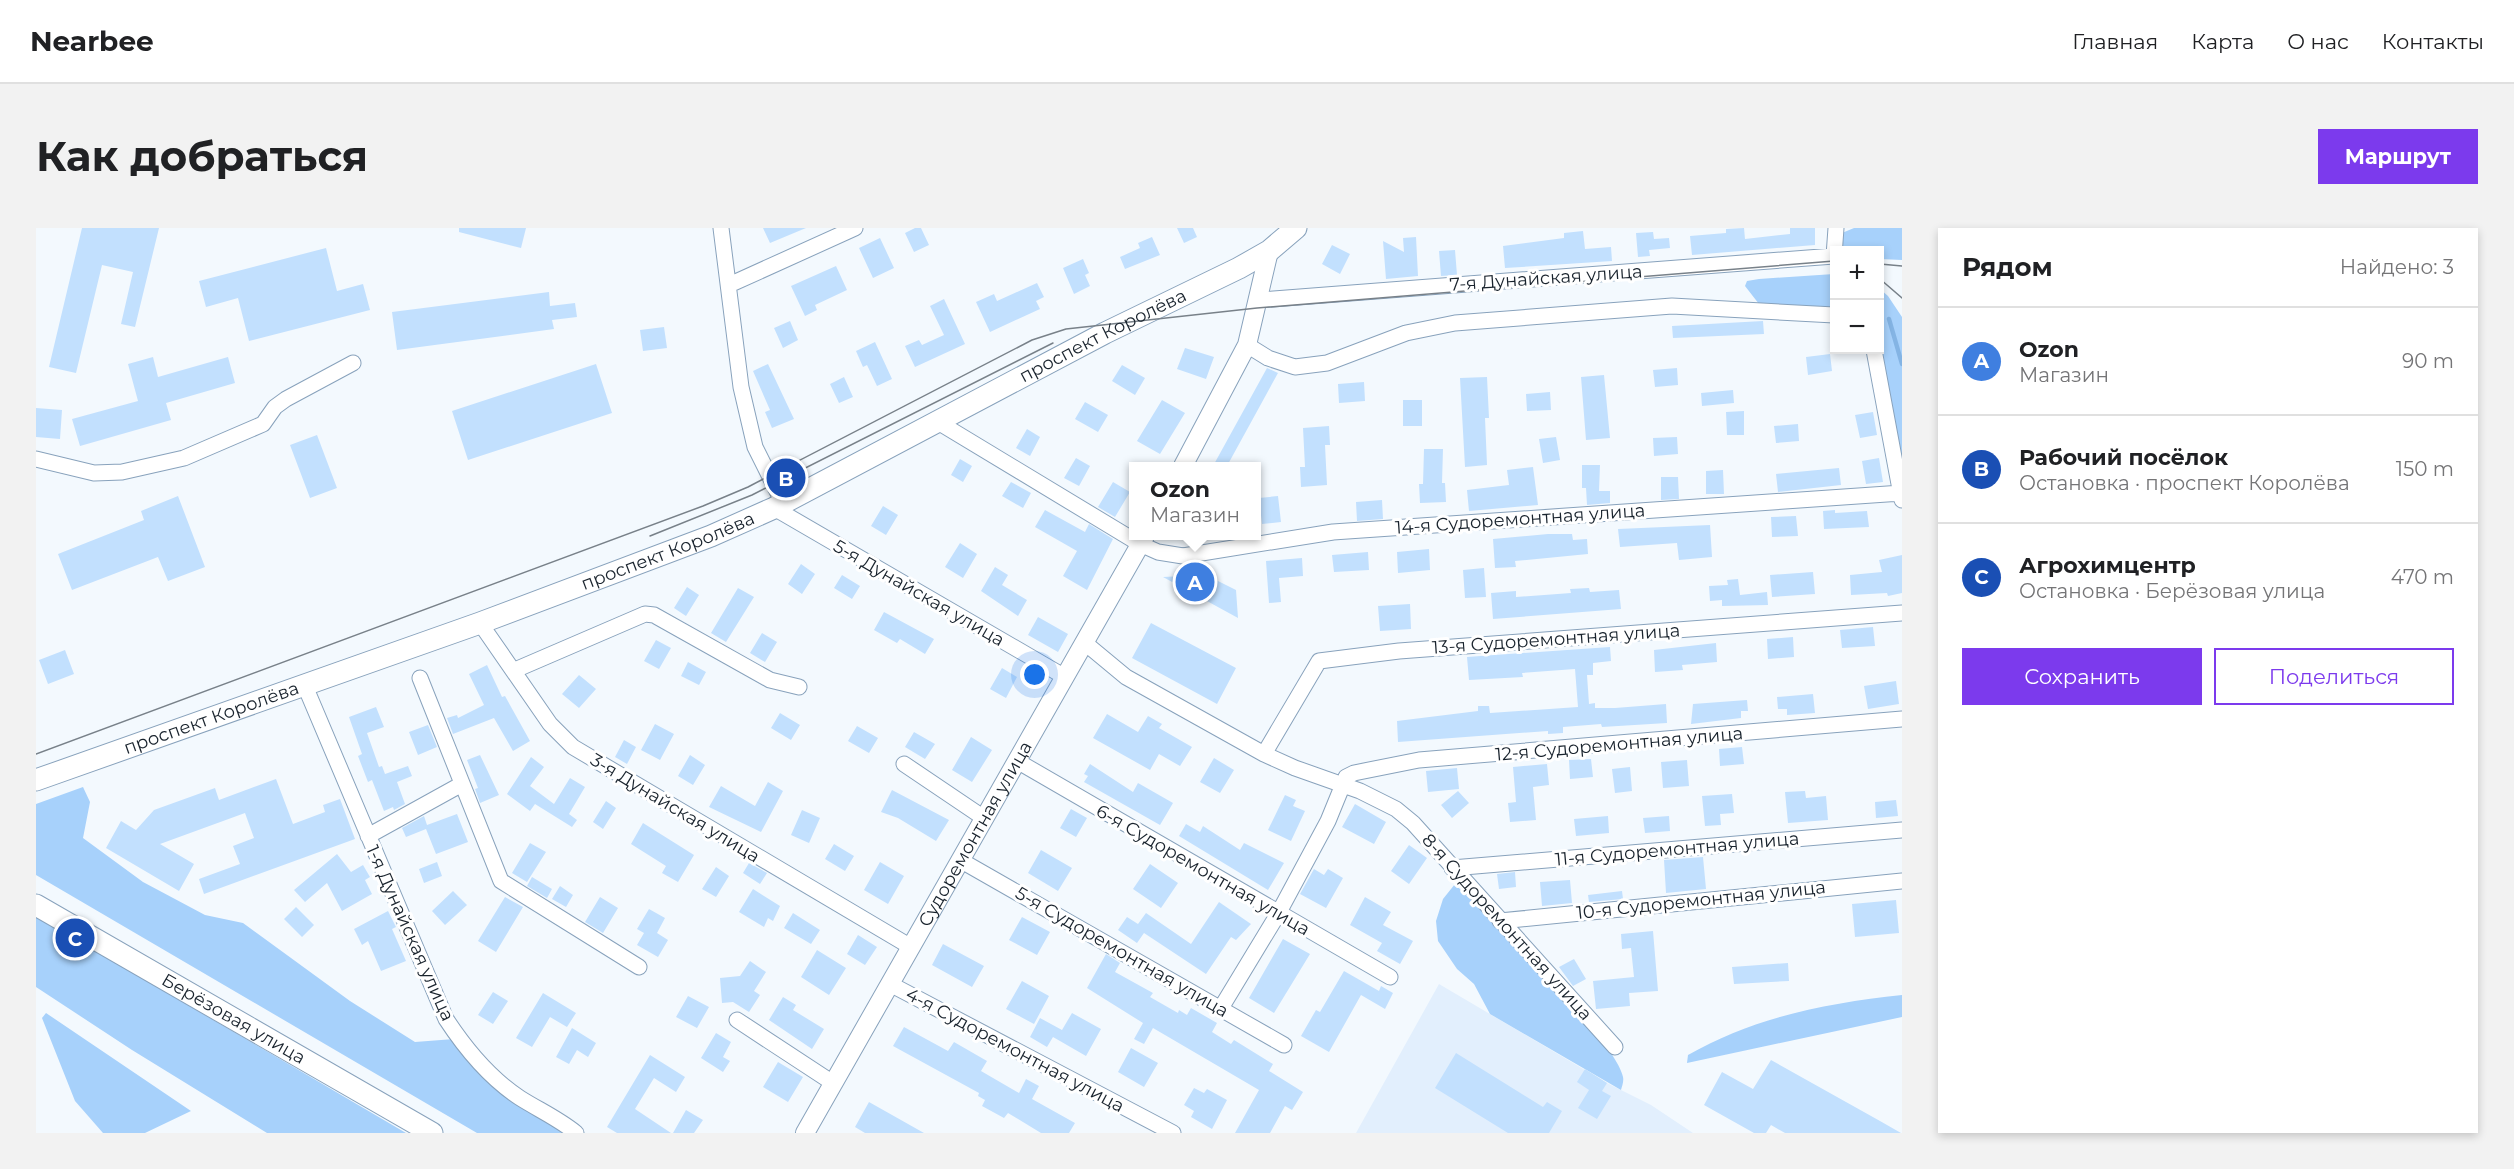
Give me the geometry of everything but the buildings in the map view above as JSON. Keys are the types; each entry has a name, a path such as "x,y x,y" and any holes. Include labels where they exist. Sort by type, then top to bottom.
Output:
{"main road":[{"name":"проспект Королёва","path":"36,780 480,623 711,536 778,506 1105,333 1269,251 1296,228"},
{"name":"Берёзовая улица","path":"36,905 432,1133"}],"street":[{"path":"721,228 741,387 755,447 778,506"},
{"path":"729,285 855,228"},
{"path":"1835,246 1836,228"},
{"path":"1185,462 1247,345 1269,251"},
{"name":"7-я Дунайская улица","path":"1259,300 1830,256"},
{"path":"1247,345 1268,358 1295,368 1327,363 1406,333 1455,323 1672,306 1830,315"},
{"path":"1875,354 1902,495"},
{"path":"36,459 94,472 122,472 184,458 222,444 263,423 275,407 286,399 353,363"},
{"name":"14-я Судоремонтная улица","path":"938,422 1129,532"},
{"name":"14-я Судоремонтная улица","path":"1143,540 1158,552 1183,556 1332,532 1902,495"},
{"name":"5-я Дунайская улица","path":"778,506 1065,677"},
{"name":"Судоремонтная улица","path":"805,1133 1143,540"},
{"name":"13-я Судоремонтная улица","path":"1264,754 1319,661 1399,651 1902,613"},
{"path":"515,670 645,614 654,615 770,680 799,687"},
{"name":"3-я Дунайская улица","path":"480,623 515,670 550,724 573,747 911,947"},
{"name":"8-я Судоремонтная улица","path":"1084,643 1126,677 1264,754 1341,784 1396,809 1413,823 1615,1047"},
{"path":"420,678 501,881 639,967"},
{"name":"1-я Дунайская улица","path":"305,686 368,837 402,910 436,997 457,1035 473,1055 518,1097 576,1133"},
{"name":"12-я Судоремонтная улица","path":"1341,784 1354,773 1419,760 1902,719"},
{"name":"6-я Судоремонтная улица","path":"1017,761 1390,977"},
{"path":"904,764 984,818"},
{"path":"368,837 462,784"},
{"path":"1221,1008 1278,914 1328,821 1341,784"},
{"name":"11-я Судоремонтная улица","path":"1452,868 1902,830"},
{"name":"5-я Судоремонтная улица","path":"960,860 1284,1045"},
{"name":"10-я Судоремонтная улица","path":"1500,921 1902,881"},
{"name":"4-я Судоремонтная улица","path":"890,984 1173,1133"},
{"path":"737,1020 833,1083"}],"shaded area":[{"path":"1854,228 1902,228 1902,260 1884,259 1884,246 1840,246 1842,233"},
{"path":"1830,274 1830,312 1759,304 1745,286 1747,281"},
{"path":"1884,292 1902,317 1902,470 1881,354 1884,354"},
{"path":"83,787 90,802 83,838 143,882 205,915 243,923 350,1001 415,1042 454,1039 565,1133 477,1133 36,875 36,804"},
{"path":"1455,884 1521,950 1598,1035 1615,1059 1623,1077 1621,1090 1490,1014 1474,984 1457,969 1438,941 1436,921 1443,899"},
{"path":"36,916 406,1133 267,1133 132,1050 36,987"},
{"path":"1439,984 1607,1083 1651,1105 1693,1133 1356,1133"},
{"path":"1902,995 1902,1017 1687,1063 1688,1055 1765,1021 1819,1007"},
{"path":"46,1013 191,1111 145,1133 103,1133 75,1101 42,1018"}],"waterway":[{"path":"1889,319 1902,364"}],"tram line":[{"path":"36,754 703,506 748,487 1032,340 1066,329 1257,308 1830,261"},
{"path":"1884,264 1902,266"},
{"path":"1884,282 1902,298"},
{"path":"650,536 752,495 1053,343"}],"place":[{"name":"Рабочий посёлок","path":"786,478"},
{"name":"Ozon","path":"1195,582"},
{"name":"Агрохимцентр","path":"75,938"}]}
